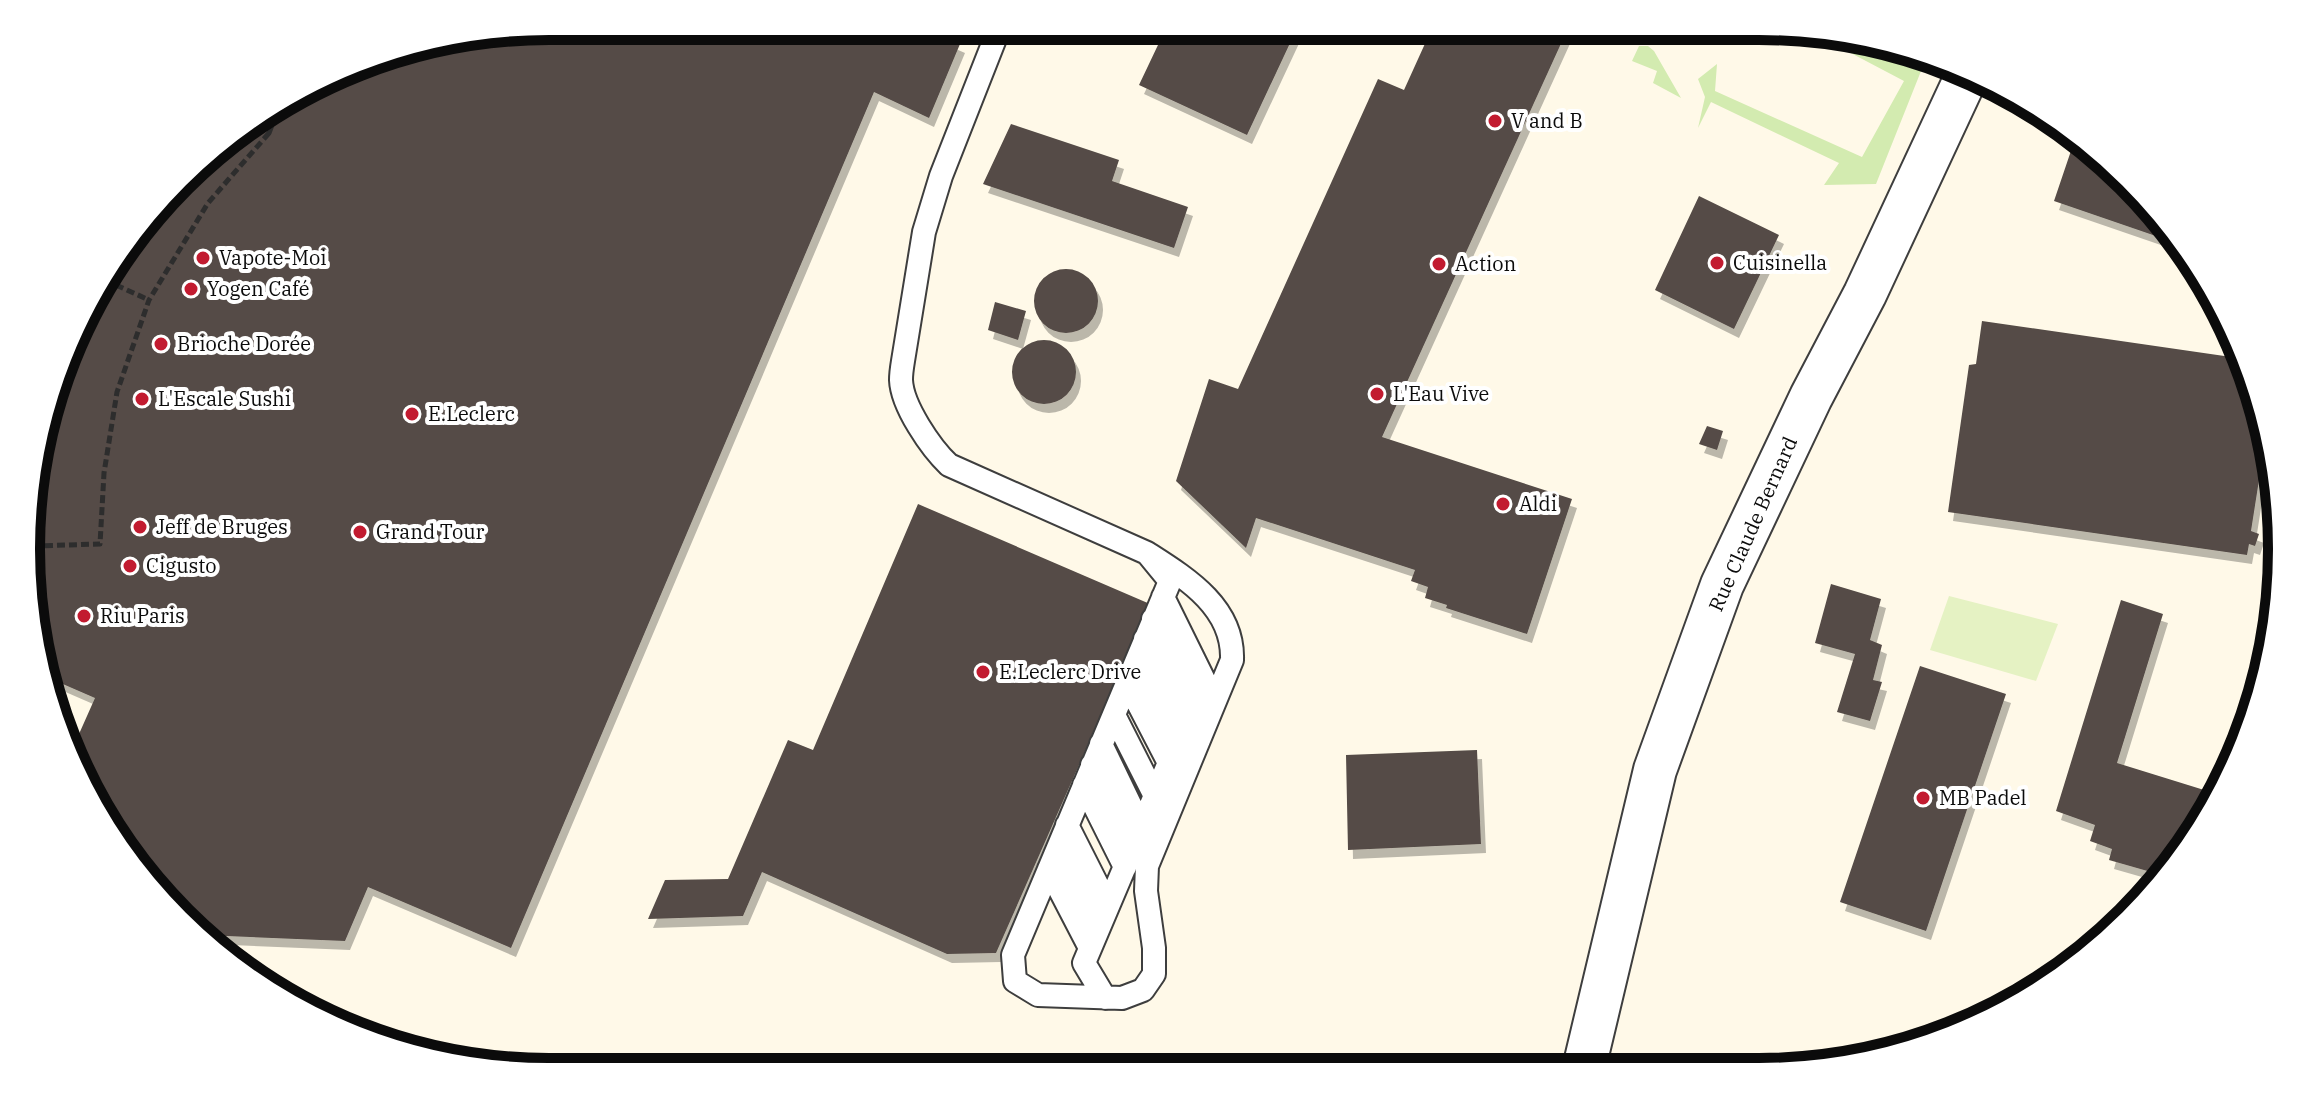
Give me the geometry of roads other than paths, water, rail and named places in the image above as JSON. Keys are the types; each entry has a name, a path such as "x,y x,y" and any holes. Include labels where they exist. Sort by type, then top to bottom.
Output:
{"street":[{"name":"Rue Claude Bernard","path":"1586,1058 1655,770 1722,585 1963,83"}],"lane":[{"path":"994,40 941,176 924,232 901,380 905,397 934,450 949,465 1147,553 1187,578 1214,607 1229,635 1232,660 1147,866 1146,905 1154,948 1154,974 1143,990 1134,995 1105,998 1038,995 1015,981 1013,955 1170,581 1147,553"},
{"path":"1105,998 1084,963 1204,680 1163,597"},
{"path":"1145,639 1187,721"},
{"path":"1145,639 1187,721"},
{"path":"1127,682 1169,763"},
{"path":"1114,715 1155,796"},
{"path":"1101,744 1129,856"},
{"path":"1084,785 1129,856"},
{"path":"1084,785 1129,856"},
{"path":"1063,836 1104,915"},
{"path":"1049,869 1090,948"}],"place":[{"name":"V and B","path":"1495,121"},
{"name":"Vapote-Moi","path":"203,258"},
{"name":"Cuisinella","path":"1717,263"},
{"name":"Action","path":"1439,264"},
{"name":"Yogen Café","path":"191,289"},
{"name":"Brioche Dorée","path":"161,344"},
{"name":"L'Eau Vive","path":"1377,394"},
{"name":"L'Escale Sushi","path":"142,399"},
{"name":"E.Leclerc","path":"412,414"},
{"name":"Aldi","path":"1503,504"},
{"name":"Jeff de Bruges","path":"140,527"},
{"name":"Grand Tour","path":"360,532"},
{"name":"Cigusto","path":"130,566"},
{"name":"Riu Paris","path":"84,616"},
{"name":"E.Leclerc Drive","path":"983,672"},
{"name":"MB Padel","path":"1923,798"}]}
